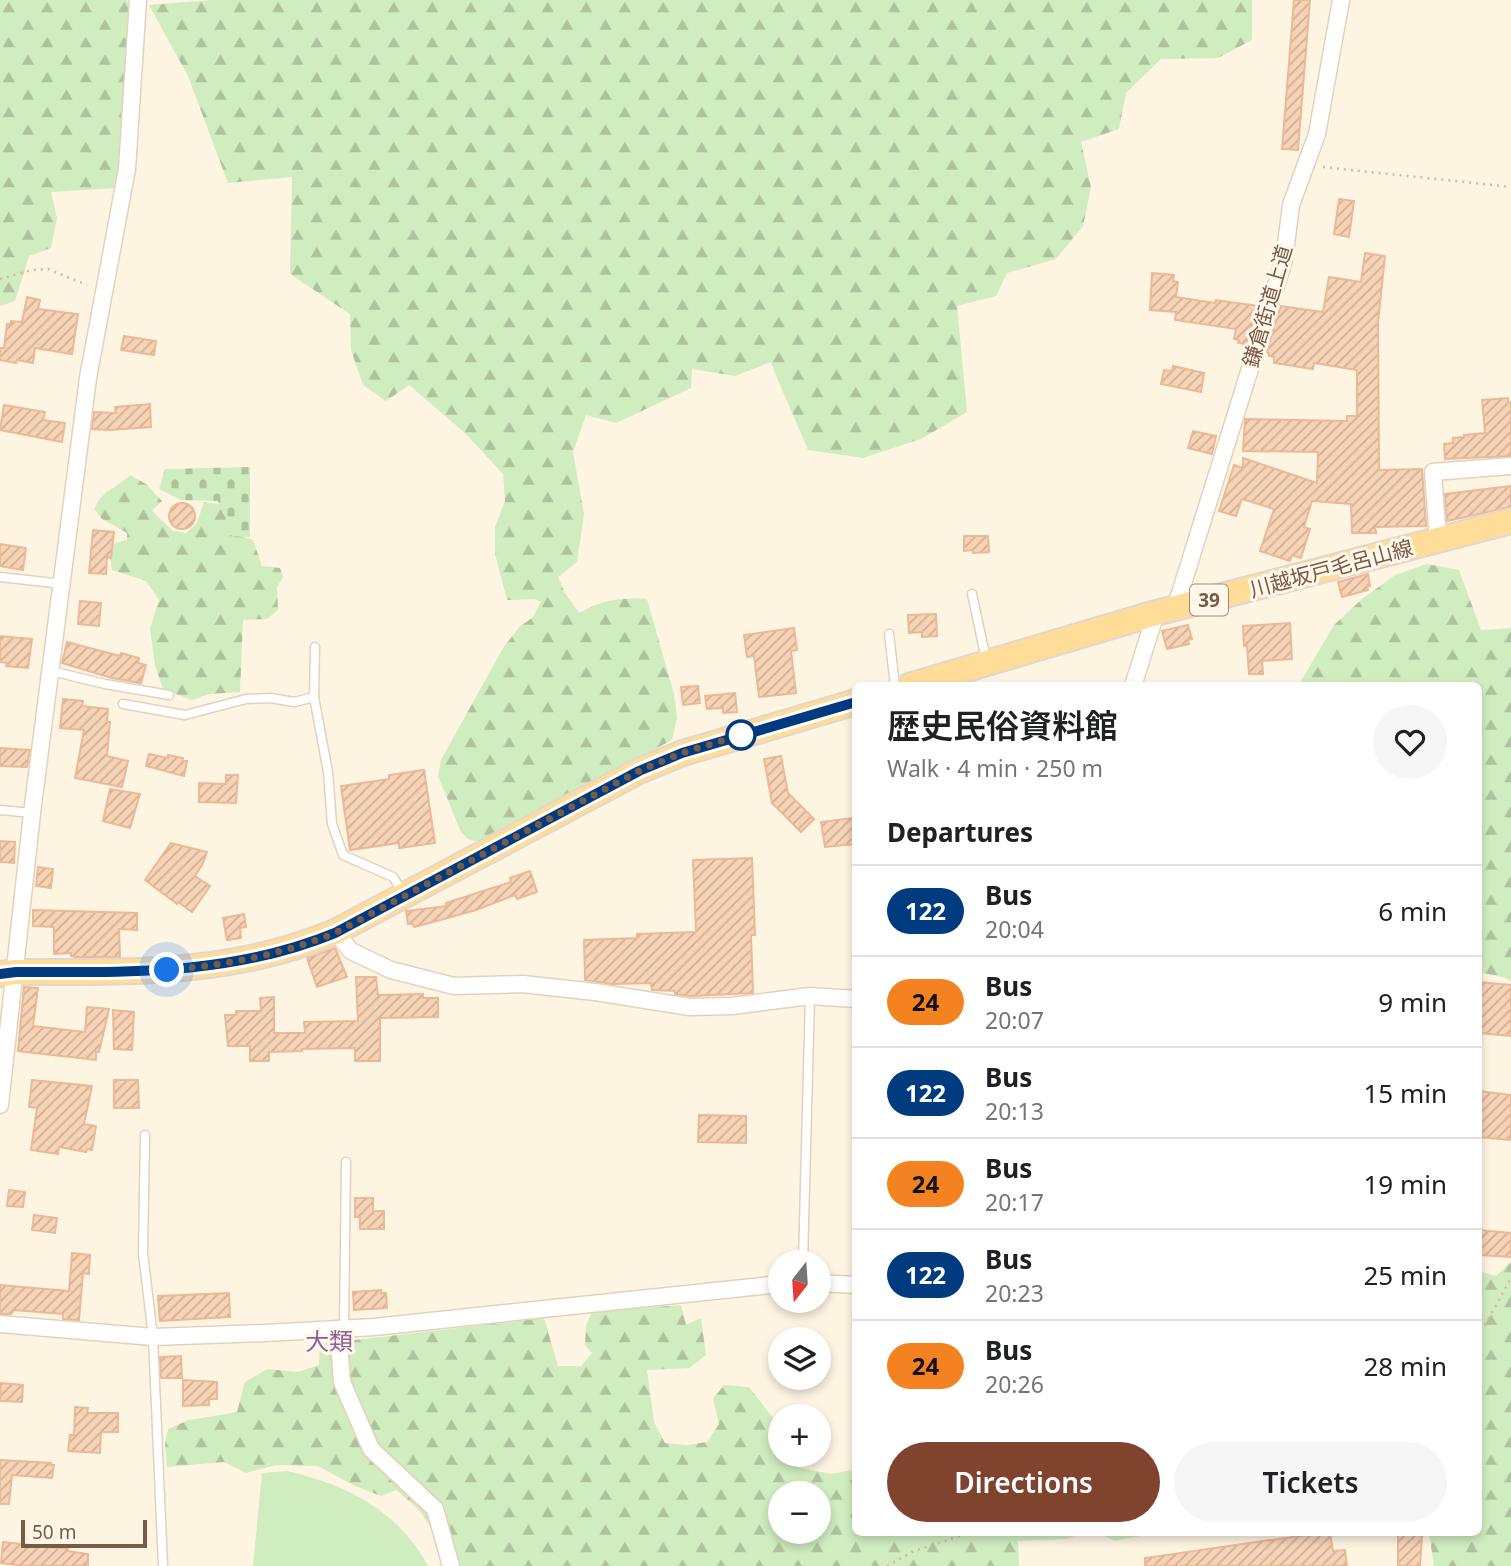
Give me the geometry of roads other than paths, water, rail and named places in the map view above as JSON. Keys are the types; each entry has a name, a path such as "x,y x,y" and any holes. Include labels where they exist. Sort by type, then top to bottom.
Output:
{"main road":[{"name":"川越坂戸毛呂山線","path":"923,682 1165,611 1511,521"},
{"path":"8,973 148,972 204,967 262,957 306,945 335,933 639,771 682,753 852,703"}],"street":[{"path":"0,1105 8,973 63,584 85,402 127,169 138,0"},
{"name":"鎌倉街道上道","path":"1135,682 1165,611 1284,260 1291,205 1317,134 1341,0"},
{"path":"1438,540 1433,472 1511,466"},
{"path":"335,933 351,951 391,970 454,986 523,984 690,1007 732,1006 810,996 852,999"},
{"path":"831,1284 852,1286"},
{"path":"0,1324 153,1336 341,1329 768,1285"},
{"path":"341,1329 342,1382 371,1449 435,1509 451,1566"}],"lane":[{"path":"0,577 63,584"},
{"path":"972,594 987,663"},
{"path":"889,634 895,682"},
{"path":"315,647 314,697 328,772 332,824 343,855 393,877 405,895"},
{"path":"51,671 169,695"},
{"path":"123,704 185,715 246,699 270,698 294,702 314,697"},
{"path":"0,810 32,813"},
{"path":"803,1250 810,996"},
{"path":"145,1135 144,1253 153,1336 163,1566"},
{"path":"341,1329 346,1161"}],"district":[{"name":"大類","path":"329,1340"}]}
